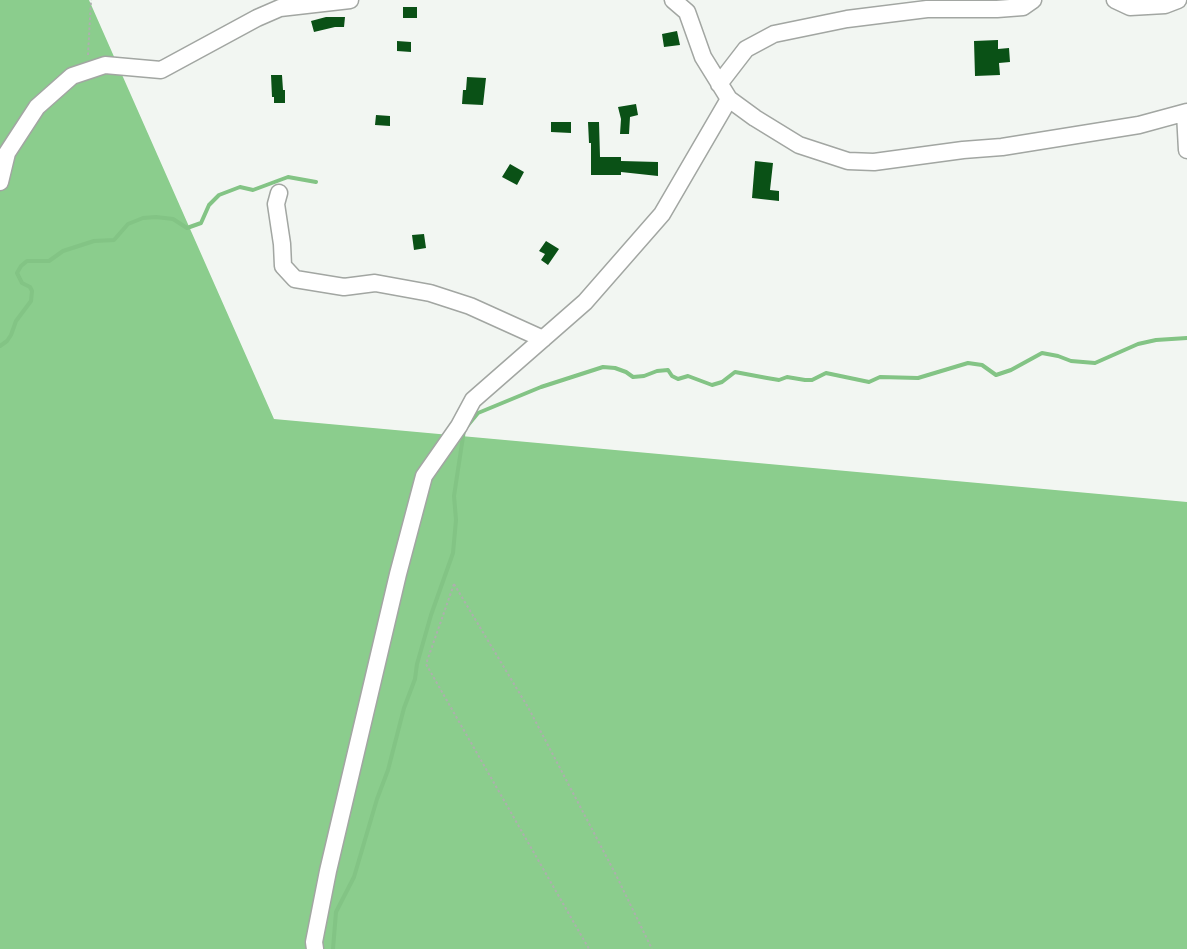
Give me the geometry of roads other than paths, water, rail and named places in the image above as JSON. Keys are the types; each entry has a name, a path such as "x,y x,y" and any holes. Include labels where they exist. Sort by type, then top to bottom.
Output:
{"street":[{"path":"0,182 6,153 37,107 72,76 105,65 161,70 256,18 280,8 350,0"},
{"path":"673,0 687,12 703,57 729,99 755,118 799,145 848,161 874,162 963,150 1002,147 1139,125 1186,113 1187,150"},
{"path":"719,84 746,50 774,34 847,19 927,9 1023,7 1033,0"},
{"path":"1115,0 1130,7 1166,5 1178,0"},
{"path":"315,949 314,942 328,872 398,574 424,476 459,426 472,400 585,302 662,214 729,99"},
{"path":"279,193 276,204 283,266 296,279 344,288 375,283 430,292 470,306 543,339"}],"waterway":[{"path":"0,346 7,341 16,321 31,301 32,291 30,287 22,283 17,273 27,261 49,261 63,251 94,241 114,240 128,224 143,218 173,219 187,228 201,223 209,205 219,195 240,187 253,190 288,177 316,182"},
{"path":"333,949 336,912 354,877 377,799 388,770 404,708 415,679 417,664 431,615 453,553 456,520 454,496 464,430 478,413 541,387 603,367 615,368 633,377 668,370 672,376 678,379 688,376 712,385 722,382 735,372 779,380 787,377 812,380 826,373 869,382 880,377 918,378 968,363 982,365 996,375 1011,370 1042,353 1071,361 1095,363 1138,344 1156,340 1187,338"}]}
